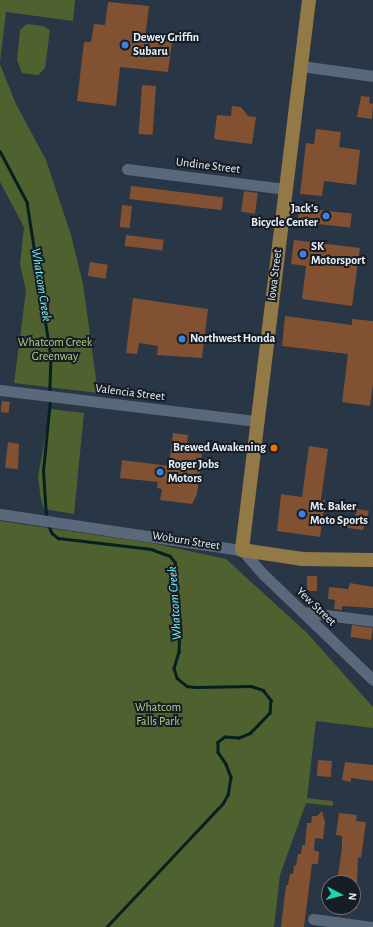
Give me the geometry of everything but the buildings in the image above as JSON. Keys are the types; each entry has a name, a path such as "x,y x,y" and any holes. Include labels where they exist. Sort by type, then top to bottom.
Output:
{"main road":[{"name":"Iowa Street","path":"242,550 309,0"},
{"name":"Woburn Street","path":"242,550 302,559 371,557"}],"street":[{"path":"301,66 373,76"},
{"name":"Undine Street","path":"127,169 286,188"},
{"name":"Valencia Street","path":"0,390 258,421"},
{"name":"Woburn Street","path":"0,514 242,550"},
{"name":"Yew Street","path":"242,550 373,680"},
{"path":"303,612 373,621"},
{"path":"313,918 372,927"}],"green space":[{"path":"0,0 75,0 73,21 6,12 0,62"},
{"path":"27,24 43,26 50,30 45,68 38,75 22,73 17,60 20,30"},
{"name":"Whatcom Creek Greenway","path":"0,64 16,104 46,160 71,235 83,284 98,393 14,383 26,291 20,264 24,227 0,182"},
{"path":"50,409 84,413 74,514 44,509 41,500 38,477"},
{"name":"Whatcom Falls Park","path":"0,521 152,543 226,559 307,633 373,707 373,728 316,721 307,798 333,801 333,806 306,803 280,875 274,927 0,927"}],"waterway":[{"name":"Whatcom Creek","path":"0,151 27,202 51,357 50,394"},
{"name":"Whatcom Creek","path":"46,517 43,471 50,399"},
{"name":"Whatcom Creek","path":"48,524 52,533 58,538 151,549 170,556 175,562 180,624 179,652 174,668 177,678 187,686 195,687 251,686 263,690 271,700 270,713 251,733 239,738 225,737 218,742 218,752 226,764 231,777 228,795 223,804 107,927"}],"place":[{"name":"Dewey Griffin Subaru","path":"125,45"},
{"name":"Jack's Bicycle Center","path":"326,216"},
{"name":"SK Motorsport","path":"303,254"},
{"name":"Northwest Honda","path":"182,339"},
{"name":"Brewed Awakening","path":"274,448"},
{"name":"Roger Jobs Motors","path":"160,472"},
{"name":"Mt. Baker Moto Sports","path":"302,514"}]}
